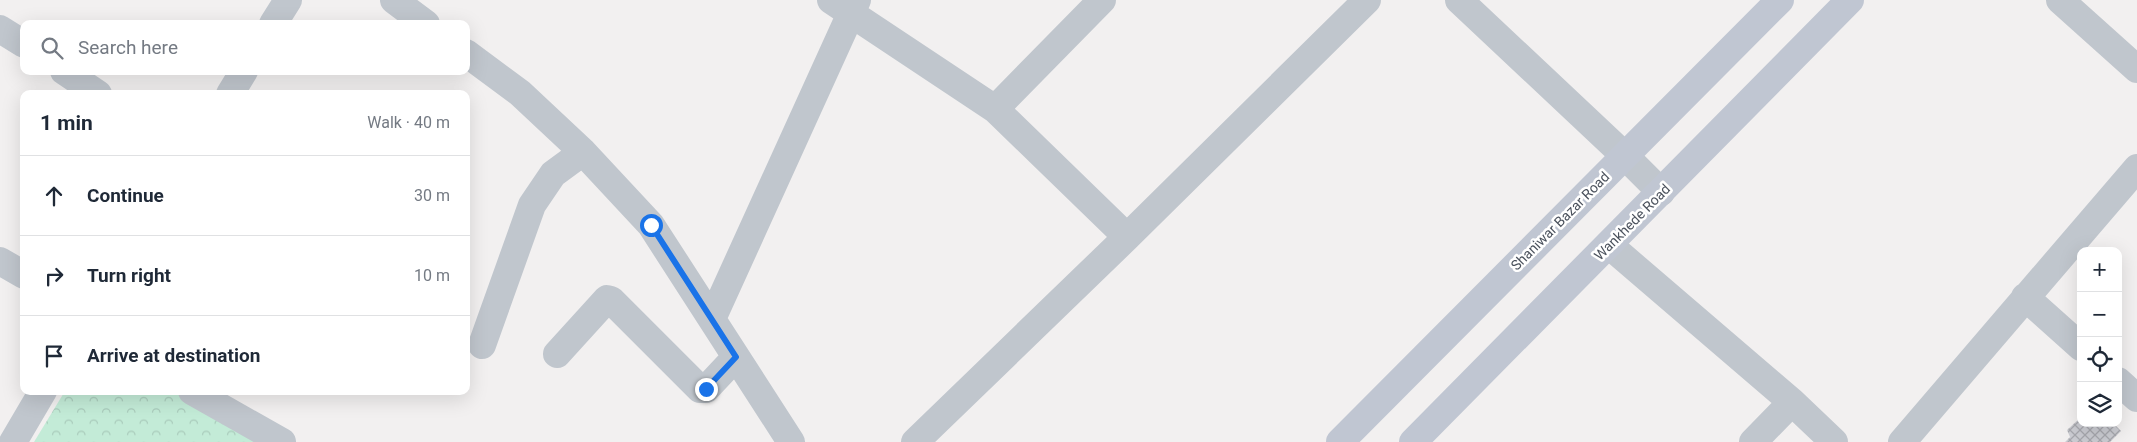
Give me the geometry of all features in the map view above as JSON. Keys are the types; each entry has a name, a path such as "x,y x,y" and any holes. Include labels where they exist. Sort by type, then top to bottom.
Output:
{"main road":[{"name":"Shaniwar Bazar Road","path":"1340,442 1780,0"},
{"name":"Wankhede Road","path":"1413,442 1850,0"}],"street":[{"path":"276,20 288,0"},
{"path":"394,0 421,20"},
{"path":"995,109 1102,0"},
{"path":"915,442 1127,237 1367,0"},
{"path":"1459,0 1661,192"},
{"path":"2060,0 2137,70"},
{"path":"712,318 846,4 995,109 1127,237"},
{"path":"0,29 20,42"},
{"path":"470,57 520,93 583,152 651,225 791,442"},
{"path":"70,75 92,90"},
{"path":"232,90 242,75"},
{"path":"482,345 532,205 553,174 583,152"},
{"path":"1902,442 2137,168"},
{"path":"1609,245 1792,402 1834,442"},
{"path":"0,261 20,273"},
{"path":"2025,297 2077,343"},
{"path":"557,354 607,299 611,300 700,389 706,389 736,357"},
{"path":"2119,382 2137,398"},
{"path":"13,442 41,395"},
{"path":"199,395 282,442"},
{"path":"1753,442 1792,402"}],"green space":[{"path":"63,395 185,395 266,442 34,442"}],"building":[{"path":"2077,421 2077,427 2117,427 2121,431 2110,442 2065,442 2070,437 2067,430"}],"route":[{"path":"651,225 736,357 706,389"}]}
